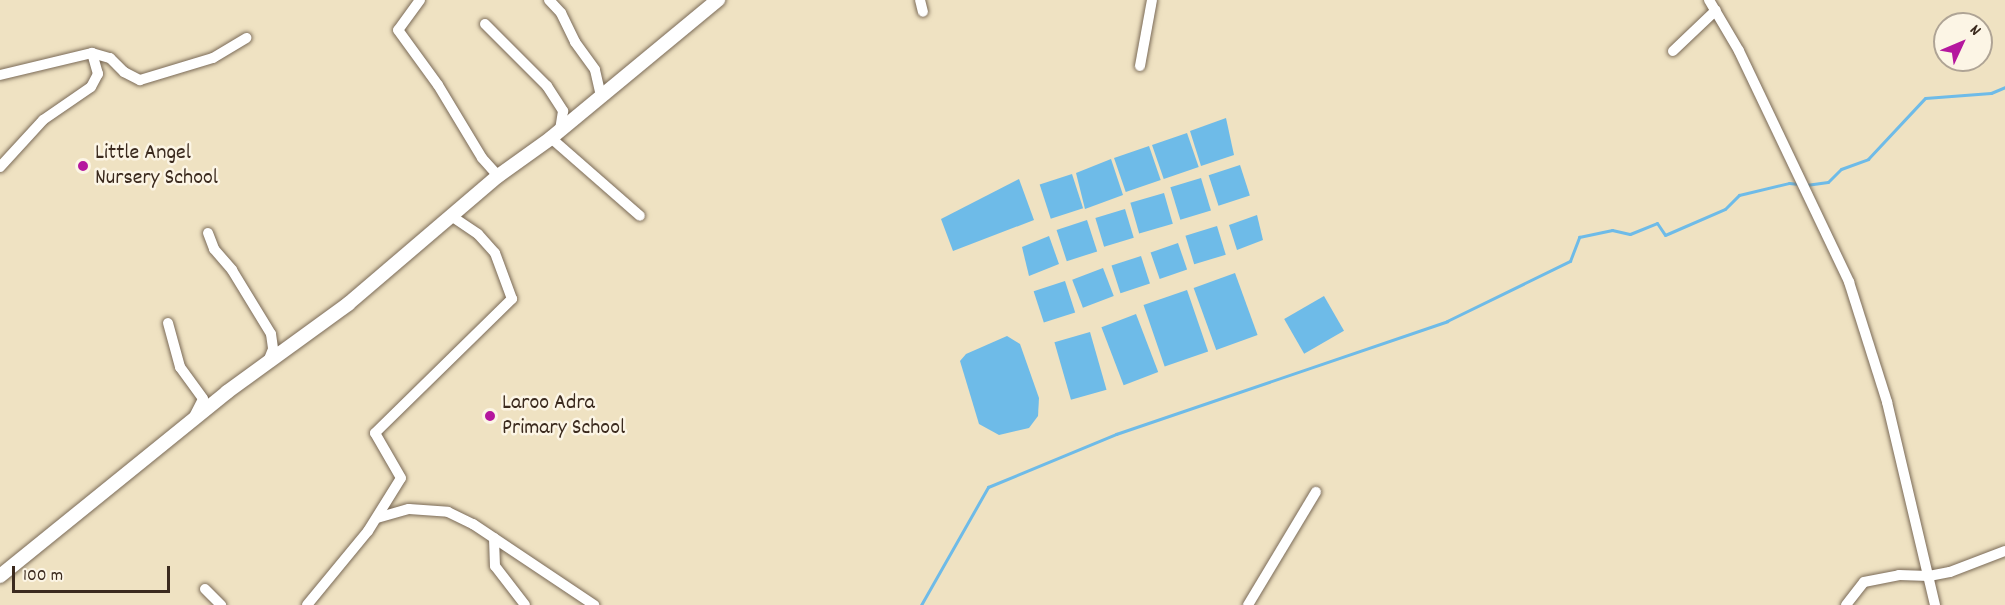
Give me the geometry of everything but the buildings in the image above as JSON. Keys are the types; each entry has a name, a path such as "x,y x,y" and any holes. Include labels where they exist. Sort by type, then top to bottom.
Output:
{"street":[{"path":"420,0 398,30 438,85 482,158 498,176"},
{"path":"549,0 561,13 575,42 595,70 601,96"},
{"path":"0,576 191,423 348,304 498,176 556,134 718,0"},
{"path":"920,0 923,12"},
{"path":"1140,66 1152,0"},
{"path":"1709,0 1716,10 1849,282 1887,402 1935,605"},
{"path":"1673,51 1716,10"},
{"path":"485,24 548,86 563,111 556,134"},
{"path":"0,75 92,53 110,58 124,72 141,80 213,58 246,38"},
{"path":"0,167 43,120 91,87 98,74 92,53"},
{"path":"556,134 640,216"},
{"path":"307,605 376,518 401,478 375,434 512,299 495,253 478,234 451,216"},
{"path":"208,233 214,249 232,270 270,334 273,349 267,365"},
{"path":"168,323 180,367 203,399 191,423"},
{"path":"1248,605 1316,492"},
{"path":"376,518 409,509 448,512 494,538 594,605"},
{"path":"494,538 495,566 525,605"},
{"path":"1846,605 1864,582 1899,575 1929,576 1979,564 2005,551"},
{"path":"205,589 221,605"}],"water":[{"path":"1226,118 1234,155 1201,166 1190,131"},
{"path":"1187,133 1199,167 1164,179 1152,145"},
{"path":"1149,146 1161,180 1126,192 1114,158"},
{"path":"1111,159 1123,195 1085,209 1076,173"},
{"path":"1240,165 1250,195 1219,206 1209,175"},
{"path":"1072,174 1083,208 1051,219 1040,185"},
{"path":"1201,178 1211,211 1180,220 1170,187"},
{"path":"1019,179 1034,220 953,251 941,219"},
{"path":"1164,193 1173,224 1139,233 1130,203"},
{"path":"1125,209 1134,238 1104,247 1095,218"},
{"path":"1257,215 1263,240 1237,250 1229,225"},
{"path":"1087,220 1097,251 1067,261 1057,230"},
{"path":"1217,226 1226,255 1194,264 1185,236"},
{"path":"1049,236 1059,264 1029,276 1022,247"},
{"path":"1178,243 1187,269 1160,279 1151,252"},
{"path":"1141,256 1150,284 1120,293 1112,266"},
{"path":"1103,268 1114,296 1083,308 1072,280"},
{"path":"1235,273 1258,335 1216,350 1194,288"},
{"path":"1065,281 1075,312 1044,323 1034,291"},
{"path":"1187,290 1208,351 1165,366 1144,305"},
{"path":"1324,296 1344,331 1304,354 1284,319"},
{"path":"1136,314 1158,372 1124,385 1101,327"},
{"path":"1090,332 1107,390 1071,400 1054,342"},
{"path":"1007,336 1020,344 1039,398 1038,416 1029,428 999,435 979,424 960,361 966,354"}],"waterway":[{"path":"1806,185 1828,182 1841,169 1868,159 1925,98 1991,93 2005,87"},
{"path":"921,605 988,487 1116,434 1447,321 1570,261 1579,237 1612,230 1630,234 1657,223 1665,235 1725,209 1739,195 1789,183 1799,184"}],"place":[{"name":"Little Angel Nursery School","path":"83,166"},
{"name":"Laroo Adra Primary School","path":"490,416"}]}
